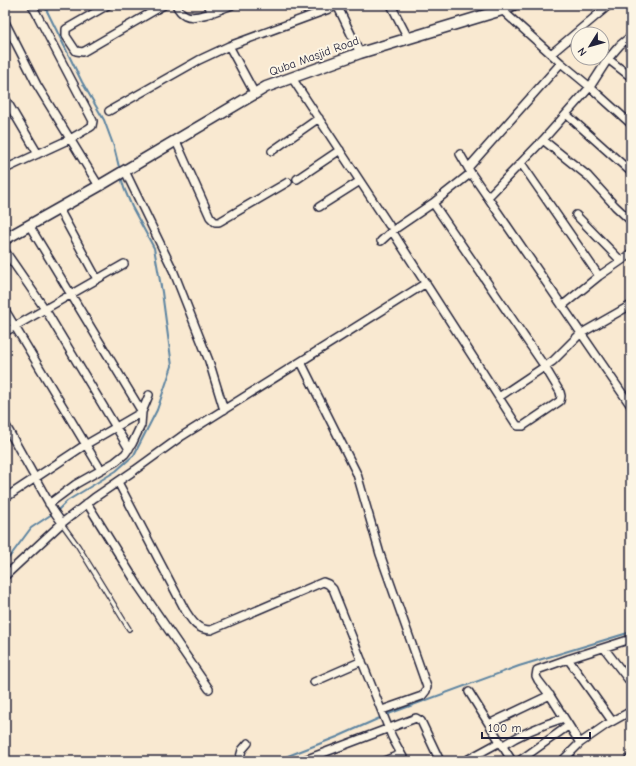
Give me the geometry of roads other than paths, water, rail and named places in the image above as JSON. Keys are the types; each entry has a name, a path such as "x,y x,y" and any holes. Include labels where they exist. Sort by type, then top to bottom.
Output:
{"street":[{"path":"5,169 70,139 92,126 93,121 32,5"},
{"path":"108,5 66,29 66,36 76,51 83,52 164,5"},
{"path":"176,5 183,14 189,16 212,13 232,5"},
{"path":"208,5 212,13"},
{"path":"109,111 199,60 229,46 337,5 360,53"},
{"path":"391,5 408,38"},
{"name":"Quba Masjid Road","path":"5,239 103,184 266,87 360,53 502,10 513,5"},
{"path":"551,54 609,5"},
{"path":"502,10 560,63 590,87 631,124"},
{"path":"5,22 38,85 70,139 103,184"},
{"path":"610,57 620,45 631,36"},
{"path":"229,46 255,94"},
{"path":"610,61 631,77"},
{"path":"381,241 391,228 433,203 470,170 560,63"},
{"path":"488,197 543,140 590,87 604,66"},
{"path":"292,78 391,228 516,424 518,426 523,426 561,399 560,392 545,367 433,203"},
{"path":"5,98 38,154"},
{"path":"566,114 631,172"},
{"path":"272,151 319,118"},
{"path":"543,140 588,176 615,206 631,220"},
{"path":"176,141 208,214 215,222 219,222 288,182"},
{"path":"297,179 340,150"},
{"path":"460,154 580,334 631,406"},
{"path":"521,163 599,276"},
{"path":"125,171 173,270 209,361 224,410"},
{"path":"319,207 360,181"},
{"path":"59,209 97,279"},
{"path":"576,215 621,261"},
{"path":"29,225 142,412"},
{"path":"5,251 45,309 117,426 129,449"},
{"path":"562,306 599,276 631,254"},
{"path":"5,332 124,264"},
{"path":"5,576 87,502 118,482 182,436 426,283"},
{"path":"499,397 553,361 580,334 631,305"},
{"path":"5,310 101,470"},
{"path":"301,362 357,474 380,554 427,688 422,696 382,711"},
{"path":"53,510 76,484 115,462 125,454 141,425 142,412 149,394"},
{"path":"5,498 85,445 142,412"},
{"path":"5,424 53,510 62,523"},
{"path":"118,482 192,621 204,630 211,630 316,585 326,583 333,588 392,737 405,761"},
{"path":"87,502 139,587 209,689"},
{"path":"580,743 550,695 538,680 536,676 537,670 631,640"},
{"path":"604,648 631,682"},
{"path":"568,659 612,721"},
{"path":"314,682 362,661"},
{"path":"469,692 512,761"},
{"path":"489,724 550,695"},
{"path":"562,761 580,743 612,721 631,711"},
{"path":"302,761 388,725 414,718 418,718 421,721 440,761"},
{"path":"465,761 537,727 564,718"},
{"path":"519,761 568,726"},
{"path":"240,761 242,750 248,743"},
{"path":"384,761 402,754"},
{"path":"627,761 631,758"}],"lane":[{"path":"62,523 78,546 129,629"}],"waterway":[{"path":"44,5 82,82 104,120 114,147 120,171"},
{"path":"5,563 31,528 58,510 67,501 116,471 134,455 157,410 172,366 162,292 154,248 132,207 121,177"},
{"path":"275,761 337,737 391,713 519,666 631,632"}]}
